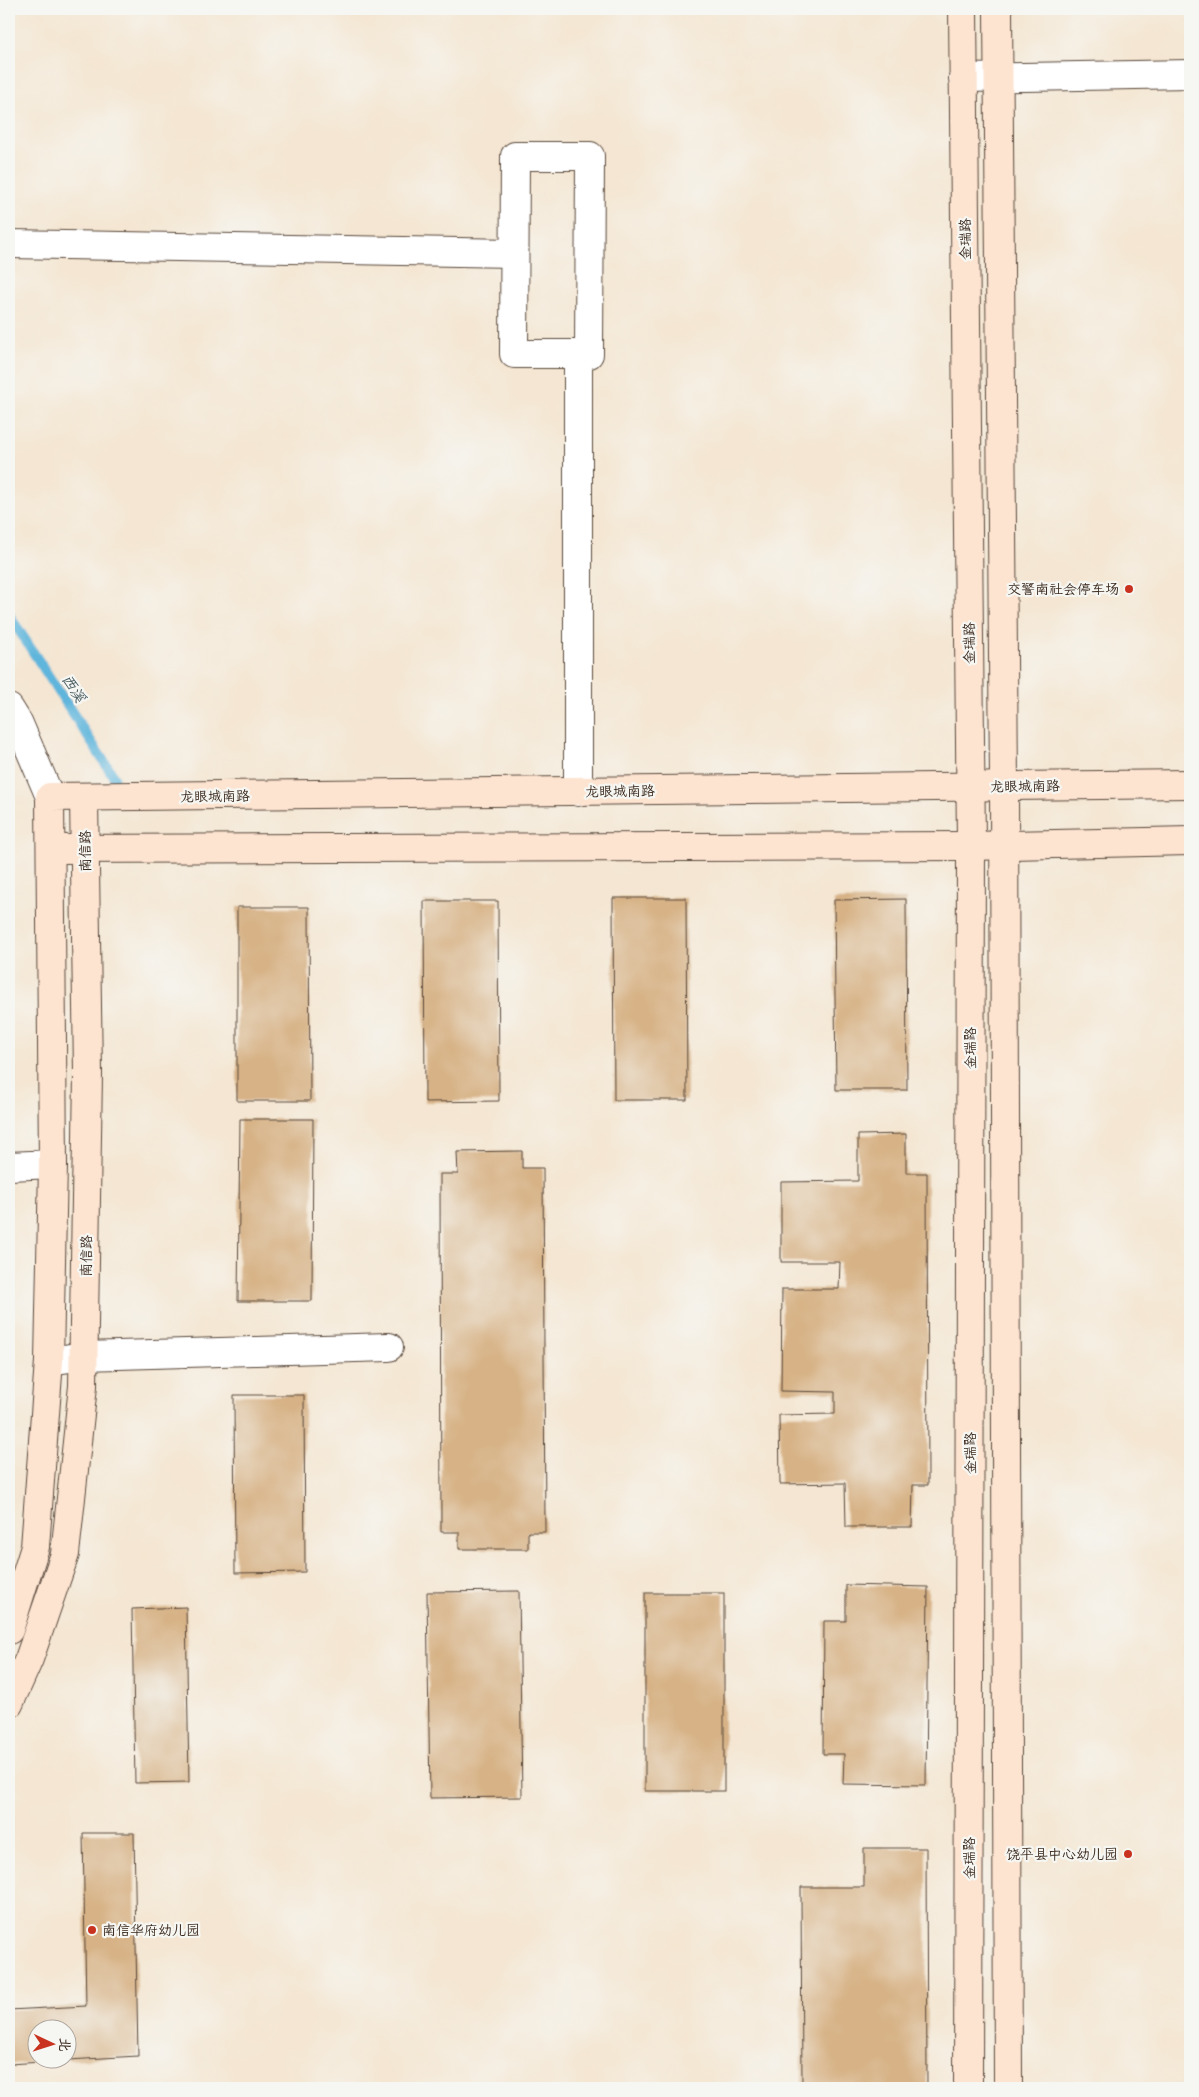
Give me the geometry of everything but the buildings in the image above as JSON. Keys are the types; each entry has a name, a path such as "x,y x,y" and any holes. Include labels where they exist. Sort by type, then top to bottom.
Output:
{"main road":[{"name":"金瑞路","path":"963,9 971,787 968,2088"},
{"path":"998,9 1004,786 1008,2088"},
{"name":"龙眼城南路","path":"50,797 1190,784"},
{"path":"9,1630 35,1547 49,1361 53,1164 50,797"},
{"name":"南信路","path":"9,1704 29,1659 65,1554 83,1386 88,1074 84,798"},
{"path":"51,849 971,846 1190,841"}],"street":[{"path":"963,78 1190,74"},
{"path":"515,156 590,156 589,354 514,354 514,253 515,156"},
{"path":"9,244 514,253"},
{"path":"578,354 578,792"},
{"path":"9,708 20,724 50,797"},
{"path":"9,1166 53,1164"},
{"path":"49,1361 84,1356 389,1347"}],"waterway":[{"name":"西溪","path":"9,615 114,777"}],"place":[{"name":"交警南社会停车场","path":"1129,589"},
{"name":"饶平县中心幼儿园","path":"1128,1854"},
{"name":"南信华府幼儿园","path":"92,1930"}]}
